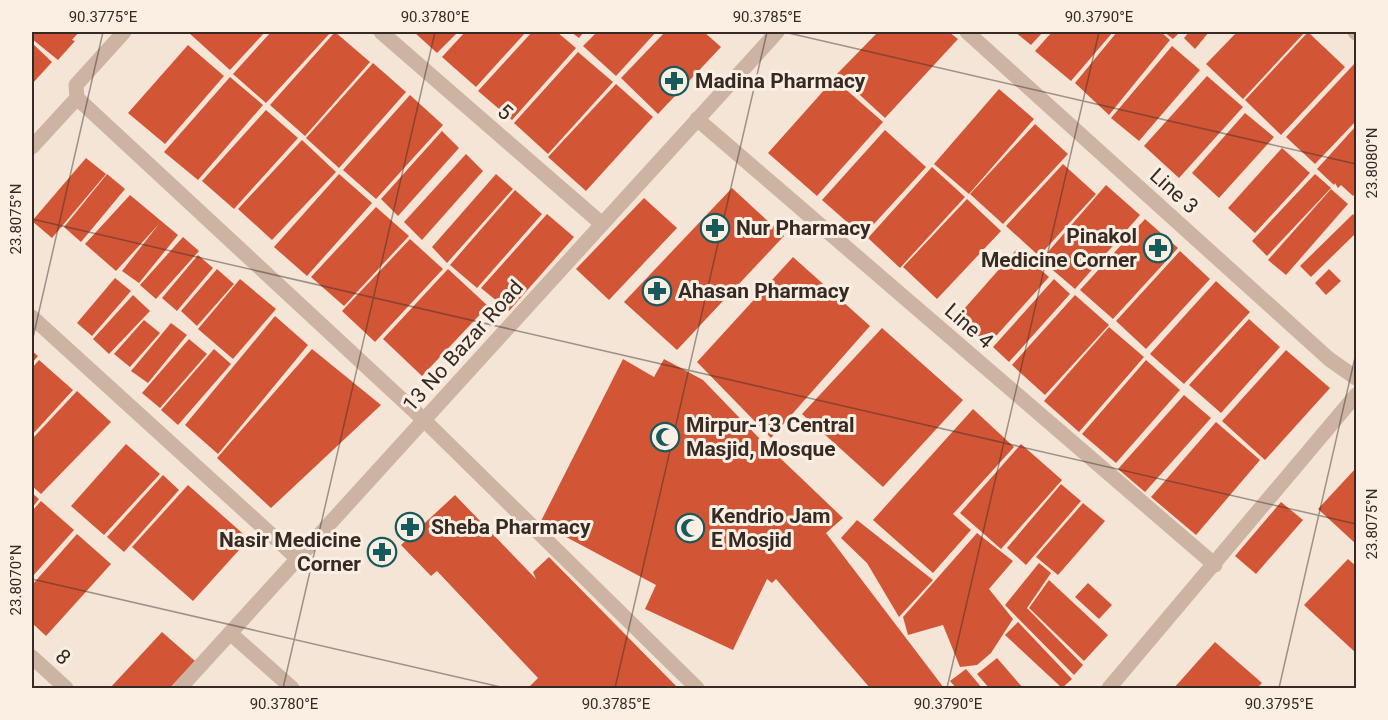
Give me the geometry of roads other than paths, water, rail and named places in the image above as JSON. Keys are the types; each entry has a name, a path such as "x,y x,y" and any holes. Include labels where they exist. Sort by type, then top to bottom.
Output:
{"street":[{"path":"124,32 76,85 77,98 424,420 697,688"},
{"name":"5","path":"381,32 602,224"},
{"name":"Line 3","path":"967,32 1329,359 1356,378"},
{"name":"13 No Bazar Road","path":"180,688 773,33"},
{"path":"32,147 77,98"},
{"name":"Line 4","path":"697,119 1215,565"},
{"path":"32,317 298,559"},
{"path":"1108,688 1215,565 1356,395"},
{"path":"231,633 292,688"},
{"name":"8","path":"32,657 66,688"}],"place":[{"name":"Madina Pharmacy","path":"674,81"},
{"name":"Nur Pharmacy","path":"715,228"},
{"name":"Pinakol Medicine Corner","path":"1158,248"},
{"name":"Ahasan Pharmacy","path":"657,291"},
{"name":"Mirpur-13 Central Masjid, Mosque","path":"665,437"},
{"name":"Sheba Pharmacy","path":"410,527"},
{"name":"Kendrio Jam E Mosjid","path":"690,528"},
{"name":"Nasir Medicine Corner","path":"382,552"}]}
